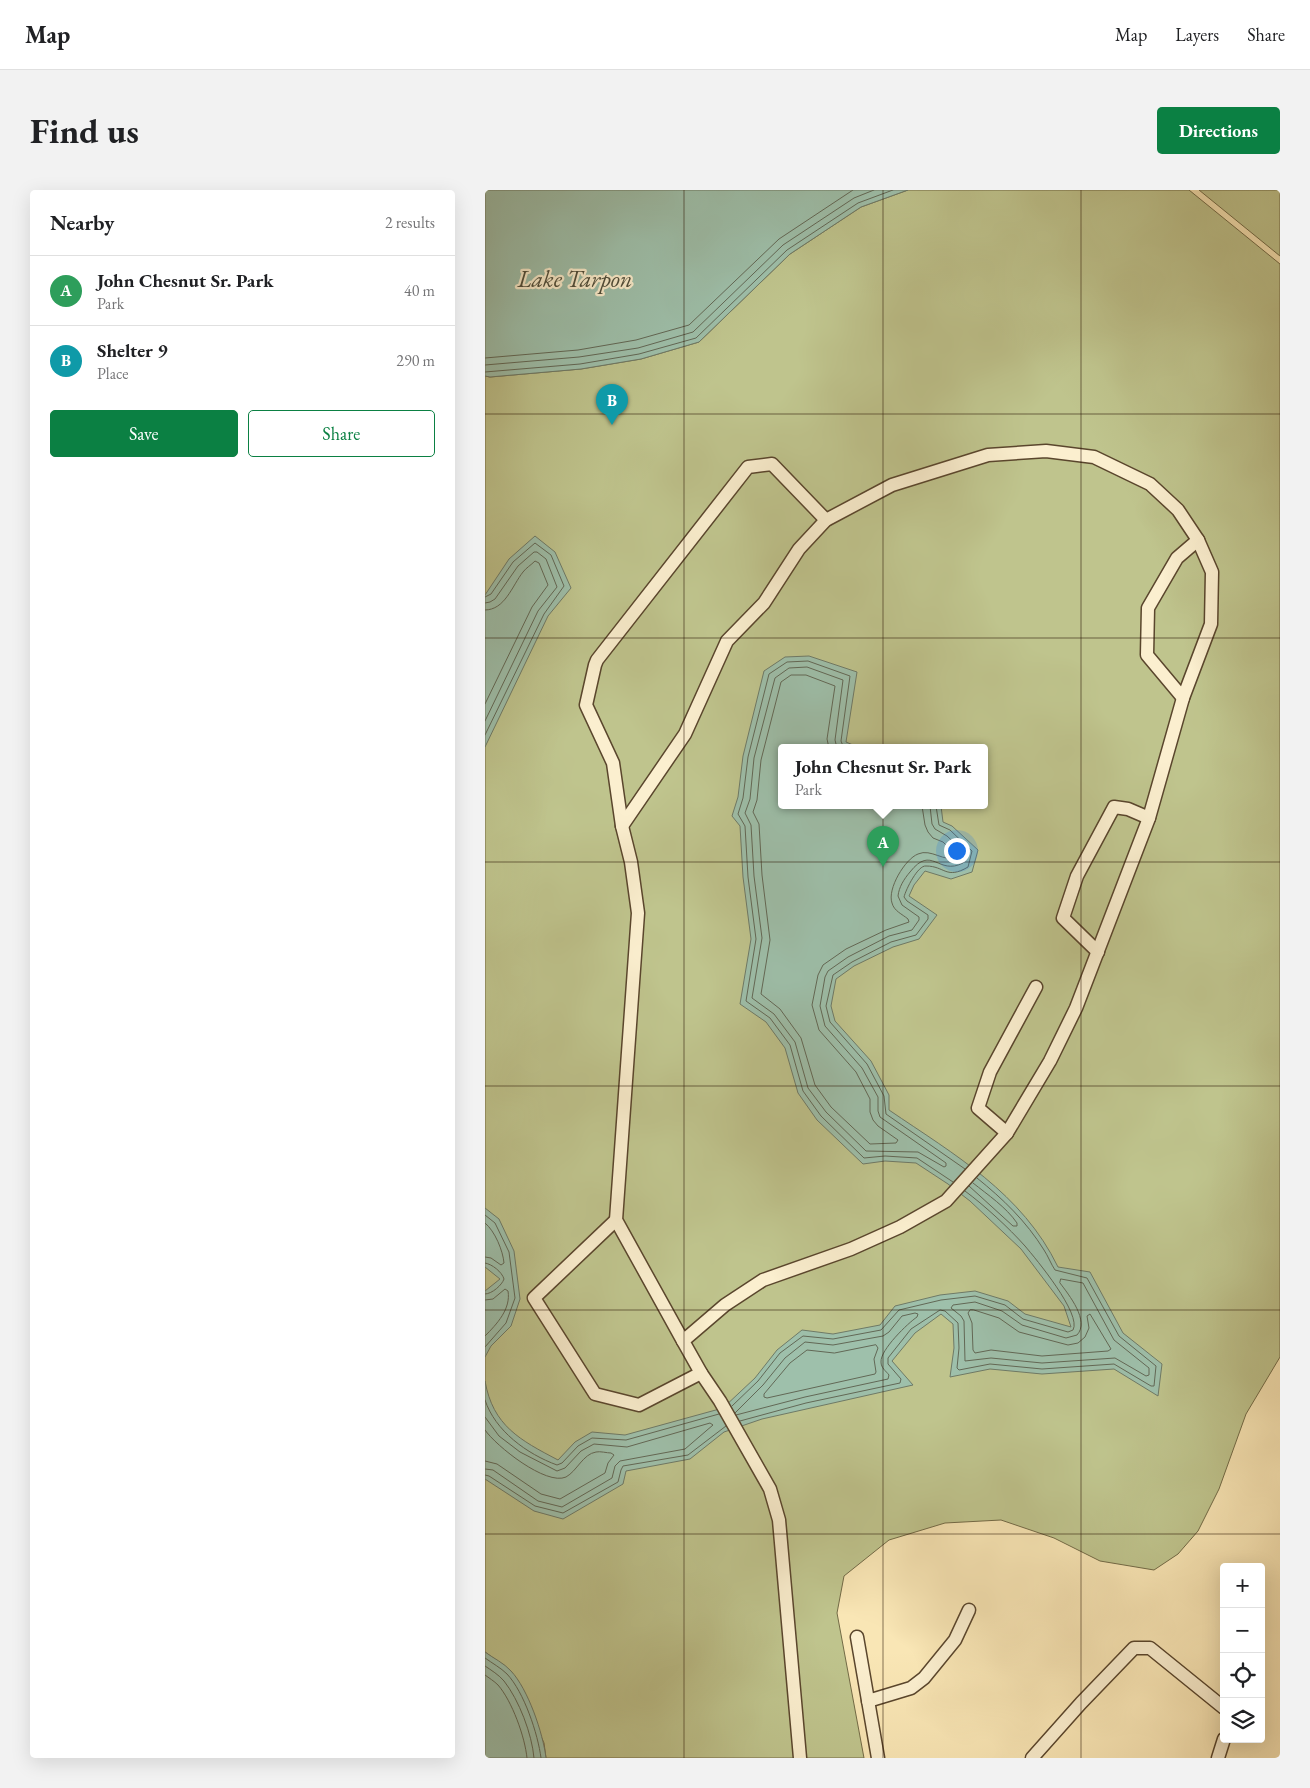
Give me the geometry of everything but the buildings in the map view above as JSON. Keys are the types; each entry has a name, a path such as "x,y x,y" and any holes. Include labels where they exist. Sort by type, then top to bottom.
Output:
{"street":[{"path":"622,826 685,734 727,641 764,603 799,549 825,520 891,485 988,455 1046,451 1094,457 1150,484 1178,510 1198,540 1212,572 1211,624 1183,698 1149,818 1076,1008 1051,1061 1007,1133 946,1201 900,1228 851,1249 763,1280 725,1305 683,1341"},
{"path":"800,1758 779,1520 770,1489 720,1401 701,1373 617,1220 638,913 613,763 586,705 597,660 748,467 772,464 825,520"},
{"path":"1183,698 1147,655 1148,608 1177,558 1198,540"},
{"path":"1098,952 1063,918 1077,876 1114,807 1128,809 1149,818"},
{"path":"1007,1133 978,1108 990,1072 1036,987"},
{"path":"617,1220 534,1298 595,1394 639,1405 701,1373"},
{"path":"868,1701 911,1688 924,1678 955,1640 969,1610"},
{"path":"857,1637 878,1758"},
{"path":"1032,1758 1134,1648 1150,1648 1220,1705"},
{"path":"1218,1758 1223,1743"}],"green space":[{"path":"908,190 1189,190 1280,264 1280,1357 1246,1414 1219,1489 1198,1531 1178,1554 1154,1570 1100,1561 1054,1538 1001,1520 945,1523 889,1540 844,1576 837,1613 864,1758 546,1758 544,1743 511,1671 485,1652 485,376 581,369 641,359 699,342 790,254 861,207"},
{"path":"1199,190 1280,190 1280,256"}],"water":[{"name":"Lake Tarpon","path":"485,190 908,190 861,207 790,254 699,342 641,359 581,369 490,377 485,376"},
{"path":"535,536 555,552 571,588 548,616 485,747 485,595 509,559"},
{"path":"809,656 857,672 846,742 851,744 778,744 778,809 941,809 943,822 952,826 978,850 972,872 951,879 925,871 914,885 909,896 937,915 919,939 893,947 854,966 836,979 831,1006 835,1021 871,1061 889,1095 889,1110 962,1160 1006,1197 1026,1218 1043,1241 1058,1267 1090,1272 1123,1333 1162,1364 1158,1396 1114,1369 1042,1374 990,1369 950,1377 954,1348 953,1324 941,1314 915,1333 892,1361 913,1385 762,1419 724,1432 690,1459 626,1471 623,1484 563,1519 534,1511 485,1479 485,1381 494,1410 510,1430 532,1446 558,1460 575,1442 592,1432 625,1435 723,1408 755,1378 777,1350 802,1330 833,1334 880,1325 895,1306 940,1295 975,1291 1008,1301 1025,1314 1071,1327 1064,1306 1021,1249 970,1201 916,1163 885,1161 863,1164 817,1120 798,1093 785,1048 766,1022 740,1004 751,939 743,877 740,826 732,816 738,797 743,756 764,671 785,657"},
{"path":"485,1208 499,1219 514,1251 520,1299 511,1326 491,1346 485,1357 485,1291 500,1279 485,1267"},
{"path":"485,1652 508,1668 523,1689 542,1736 546,1758 485,1758"}],"place":[{"name":"Shelter 9","path":"612,425"},
{"name":"John Chesnut Sr. Park","path":"883,867"}]}
